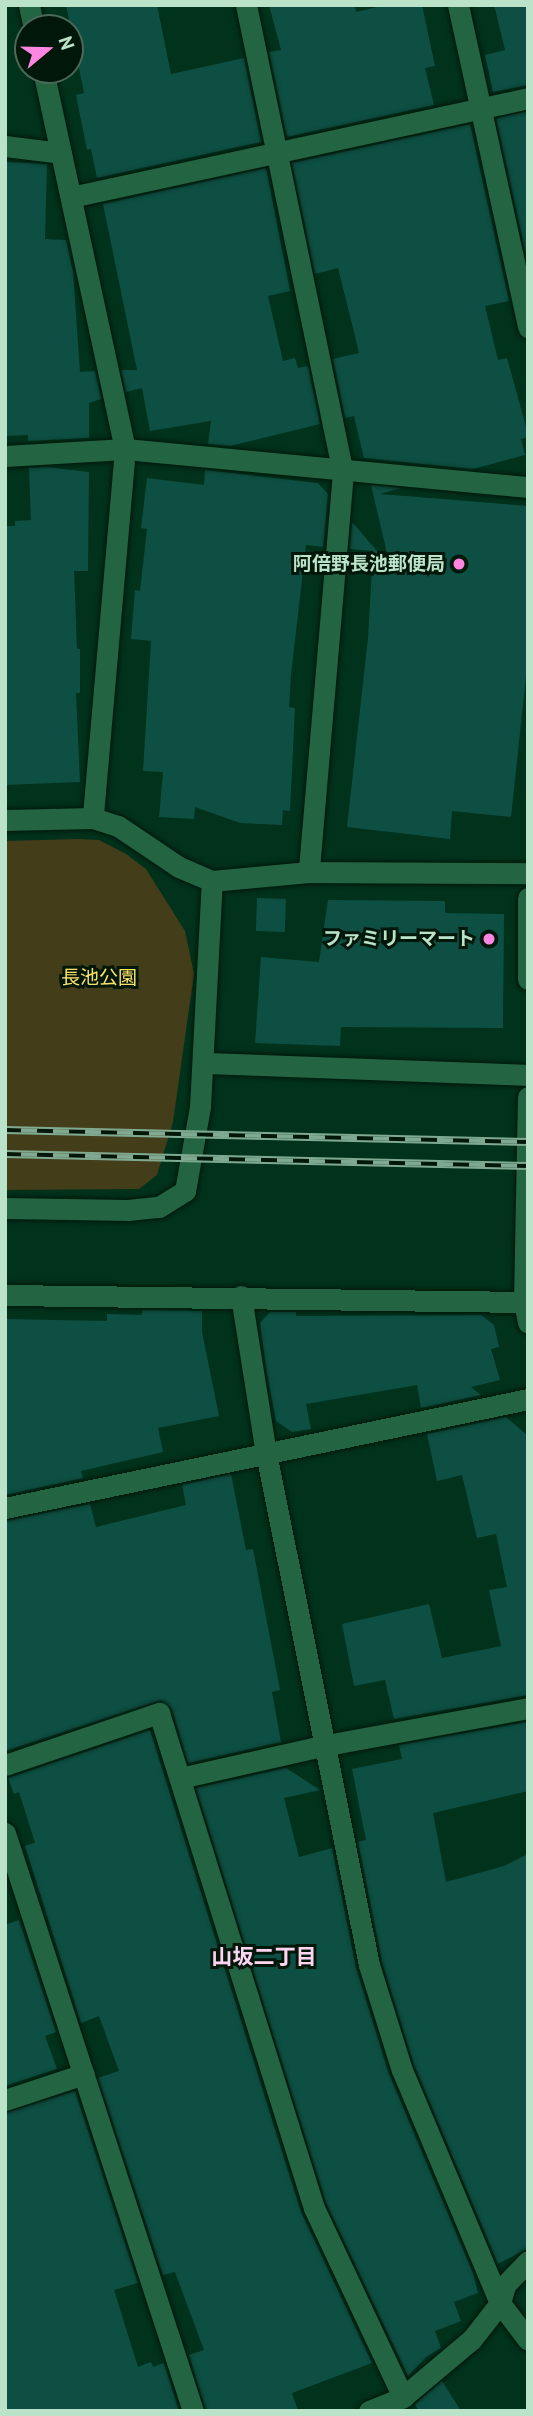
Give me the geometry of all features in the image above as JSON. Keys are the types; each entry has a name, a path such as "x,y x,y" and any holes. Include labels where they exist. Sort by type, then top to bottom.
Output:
{"street":[{"path":"246,5 343,472 309,872"},
{"path":"458,5 528,327"},
{"path":"46,84 125,449 93,818"},
{"path":"71,197 528,98"},
{"path":"5,146 61,153"},
{"path":"5,456 125,449 343,472 528,487"},
{"path":"5,820 93,818 118,826 179,867 212,881 309,872 528,873"},
{"path":"5,1208 128,1210 159,1207 185,1191 200,1107 204,1063 212,881"},
{"path":"528,898 528,979"},
{"path":"204,1063 528,1076"},
{"path":"528,1097 524,1302 528,1323"},
{"path":"5,1295 241,1296 524,1302"},
{"path":"241,1296 266,1453 327,1745 369,1965 402,2070 500,2303 528,2340"},
{"path":"5,1508 528,1399"},
{"path":"180,1778 327,1745 528,1708"},
{"path":"5,1765 159,1713 314,2208 403,2397"},
{"path":"5,1833 193,2411"},
{"path":"5,2100 84,2074"},
{"path":"369,2411 403,2397 472,2339 500,2303 505,2285 528,2261"}],"green space":[{"name":"長池公園","path":"99,840 126,854 146,869 185,931 194,974 173,1122 157,1175 139,1189 5,1190 5,841"}],"building":[{"path":"66,5 157,5 171,74 244,58 261,142 97,178 91,149 87,150 76,95 84,93 84,14 68,14"},
{"path":"269,5 355,5 356,12 386,5 422,5 435,66 425,68 434,105 287,137 269,52 281,50"},
{"path":"494,5 528,5 528,85 493,92 485,55 505,50"},
{"path":"528,111 528,264 496,118"},
{"path":"470,124 509,301 485,306 498,360 507,358 528,434 528,437 521,439 525,455 473,469 364,458 354,416 345,418 333,359 359,353 352,324 338,268 315,274 292,163"},
{"path":"5,162 47,164 45,239 66,240 73,272 80,372 95,371 101,399 89,403 89,438 28,441 28,435 5,436"},
{"path":"266,168 290,291 268,296 283,361 295,358 298,368 308,366 320,424 230,446 208,444 211,421 150,431 142,388 126,392 121,370 137,370 103,204"},
{"path":"29,468 89,472 88,571 74,571 77,649 80,649 80,693 76,693 80,782 5,785 5,526 15,526 15,521 31,520"},
{"path":"205,470 318,483 328,494 323,547 306,545 289,707 295,708 290,811 283,810 282,825 240,823 195,807 194,819 159,817 163,772 143,771 151,641 131,639 135,590 140,591 147,529 141,528 147,478 204,485"},
{"path":"371,485 401,488 380,494 528,506 528,658 511,817 452,811 450,839 347,827 368,638 373,551 350,549 352,522 390,566"},
{"path":"257,898 286,899 285,932 256,931"},
{"path":"328,900 445,901 445,913 504,914 503,1028 341,1027 340,1046 255,1043 261,957 319,962"},
{"path":"142,1310 202,1311 202,1332 219,1416 158,1428 163,1452 81,1471 83,1478 5,1495 5,1319 107,1321 107,1314 142,1315"},
{"path":"270,1312 296,1312 296,1316 481,1315 494,1325 499,1347 491,1349 500,1380 471,1387 481,1395 421,1408 417,1385 306,1404 311,1429 292,1432 276,1421 267,1374 260,1323"},
{"path":"506,1417 528,1436 528,1695 394,1719 385,1680 354,1686 342,1624 429,1604 442,1658 501,1646 489,1590 507,1587 496,1534 477,1538 462,1475 437,1481 427,1434"},
{"path":"231,1474 246,1550 253,1549 280,1690 272,1692 281,1742 188,1763 172,1709 161,1700 5,1751 5,1521 90,1504 96,1527 186,1505 182,1485"},
{"path":"526,1722 528,1791 433,1813 446,1882 504,1866 528,1854 528,2248 498,2264 414,2065 382,1962 358,1842 366,1840 352,1769 402,1759 399,1745"},
{"path":"150,1730 301,2212 372,2363 292,2393 298,2411 206,2411 189,2355 204,2350 175,2272 163,2275 98,2078 119,2071 99,2016 81,2023 25,1846 35,1843 19,1792 14,1794 8,1778"},
{"path":"286,1768 320,1790 284,1798 299,1857 332,1848 356,1968 389,2074 473,2273 478,2293 454,2302 461,2321 435,2331 441,2348 426,2357 408,2376 326,2203 196,1788"},
{"path":"19,1920 56,2032 45,2036 57,2069 5,2086 5,1925"},
{"path":"75,2091 138,2283 114,2290 138,2367 151,2362 153,2367 164,2363 179,2411 5,2411 5,2113"},
{"path":"442,2381 461,2411 418,2411 415,2404"}],"railway":[{"path":"5,1130 528,1142"},
{"path":"5,1154 528,1166"}],"place":[{"name":"阿倍野長池郵便局","path":"459,564"},
{"name":"ファミリーマート","path":"489,939"}],"district":[{"name":"山坂二丁目","path":"264,1957"}]}
